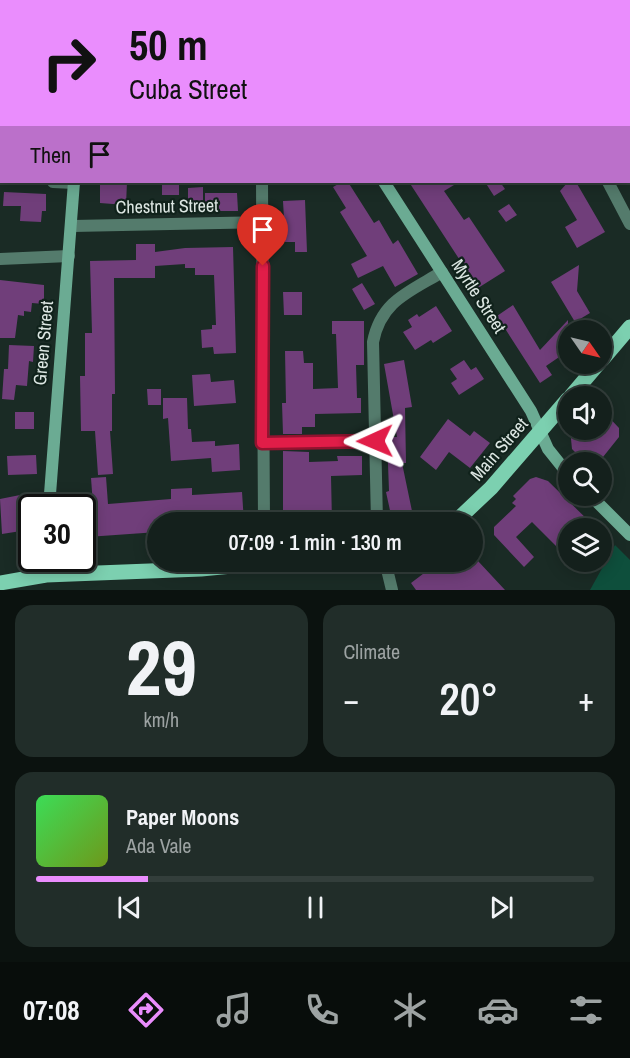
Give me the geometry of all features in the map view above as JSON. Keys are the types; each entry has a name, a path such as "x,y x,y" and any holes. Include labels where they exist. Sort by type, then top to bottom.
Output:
{"main road":[{"name":"Main Street","path":"612,348 630,327"},
{"name":"Main Street","path":"579,386 590,374"},
{"name":"Main Street","path":"466,512 483,497 558,411"},
{"path":"4,585 46,575 147,571"}],"street":[{"name":"Green Street","path":"50,494 52,444 73,226 74,183"},
{"path":"262,183 264,512"},
{"name":"Myrtle Street","path":"385,183 531,411 552,455 558,462"},
{"path":"609,183 630,224"},
{"name":"Chestnut Street","path":"73,226 263,222"},
{"path":"0,259 69,256"},
{"path":"377,512 373,342 377,324 384,312 398,299 442,272"},
{"path":"262,443 375,441"},
{"path":"601,506 630,535"},
{"path":"388,572 392,590"}],"green space":[{"path":"615,545 630,560 630,590 590,590 600,572 612,572 612,550"}],"building":[{"path":"100,183 127,183 126,205 100,203"},
{"path":"162,183 179,183 179,195 162,195"},
{"path":"340,183 349,183 374,223 379,220 393,244 398,240 418,274 395,287 383,266 358,278 351,264 367,256 340,212 346,208 333,187"},
{"path":"410,183 457,183 444,191 464,220 469,217 505,271 478,288"},
{"path":"486,183 501,183 505,189 494,196"},
{"path":"567,183 577,183 605,232 577,248 565,227 577,220 560,191"},
{"path":"203,187 203,201 188,202 188,188"},
{"path":"4,192 46,194 46,211 42,211 41,222 20,221 21,206 3,206"},
{"path":"205,193 237,193 238,211 205,211"},
{"path":"305,200 307,252 295,252 295,242 285,242 284,231 280,231 280,220 284,219 283,201"},
{"path":"509,204 517,215 506,222 498,211"},
{"path":"136,244 155,244 155,252 185,248 233,247 236,353 214,354 213,347 202,348 201,330 212,329 212,325 216,325 214,275 195,275 195,268 185,268 185,264 155,266 155,278 114,278 115,394 112,394 112,431 110,431 113,474 98,475 95,431 81,431 80,376 85,376 85,333 92,333 90,261 136,260"},
{"path":"579,265 577,291 590,313 574,320 551,282"},
{"path":"0,280 44,285 44,304 32,303 31,312 24,311 24,316 18,315 15,338 0,338"},
{"path":"362,283 375,304 364,310 352,289"},
{"path":"283,292 302,292 302,315 284,315"},
{"path":"513,305 540,350 558,331 558,358 546,366 552,375 540,383 497,316"},
{"path":"436,306 452,331 433,343 431,340 415,350 403,332 412,327 408,320 417,314 419,317"},
{"path":"332,321 364,321 364,365 356,365 357,398 361,398 361,413 315,414 315,427 302,427 302,434 283,434 282,403 286,403 285,351 303,351 304,363 313,363 313,389 338,388 336,334 332,334"},
{"path":"9,345 34,346 33,362 29,361 27,386 16,385 14,400 2,399 4,369 8,369"},
{"path":"404,360 412,407 405,408 406,463 402,463 412,511 407,512 390,512 386,492 389,491 387,437 397,437 384,364"},
{"path":"464,360 471,370 476,367 484,379 459,395 451,383 457,379 450,369"},
{"path":"210,374 211,382 234,380 236,403 194,406 192,375"},
{"path":"147,389 161,389 161,405 148,405"},
{"path":"163,398 187,398 188,429 191,429 192,442 215,441 215,446 239,444 240,470 212,472 211,458 171,461 168,418 163,419"},
{"path":"15,412 34,412 34,429 15,429"},
{"path":"448,419 470,436 474,431 490,443 470,468 449,452 436,470 420,457"},
{"path":"612,421 619,428 619,437 607,452 575,452 572,449 571,440 612,440"},
{"path":"283,451 309,452 309,462 338,461 337,456 362,456 362,475 331,476 332,512 283,512"},
{"path":"36,455 37,474 8,475 7,456"},
{"path":"106,477 108,504 171,499 171,489 192,488 192,495 242,492 243,512 147,512 147,533 96,536 96,494 92,494 91,478"},
{"path":"536,477 548,481 558,491 558,506 574,506 586,518 558,518 558,548 532,522 516,537 534,557 524,567 494,535 494,527 516,506 512,503 516,499 513,496 530,479"},
{"path":"18,495 18,531 2,534 0,499"},
{"path":"483,566 505,590 416,590 411,583 426,572 483,572"}],"route":[{"path":"263,266 262,443 375,441"}]}
